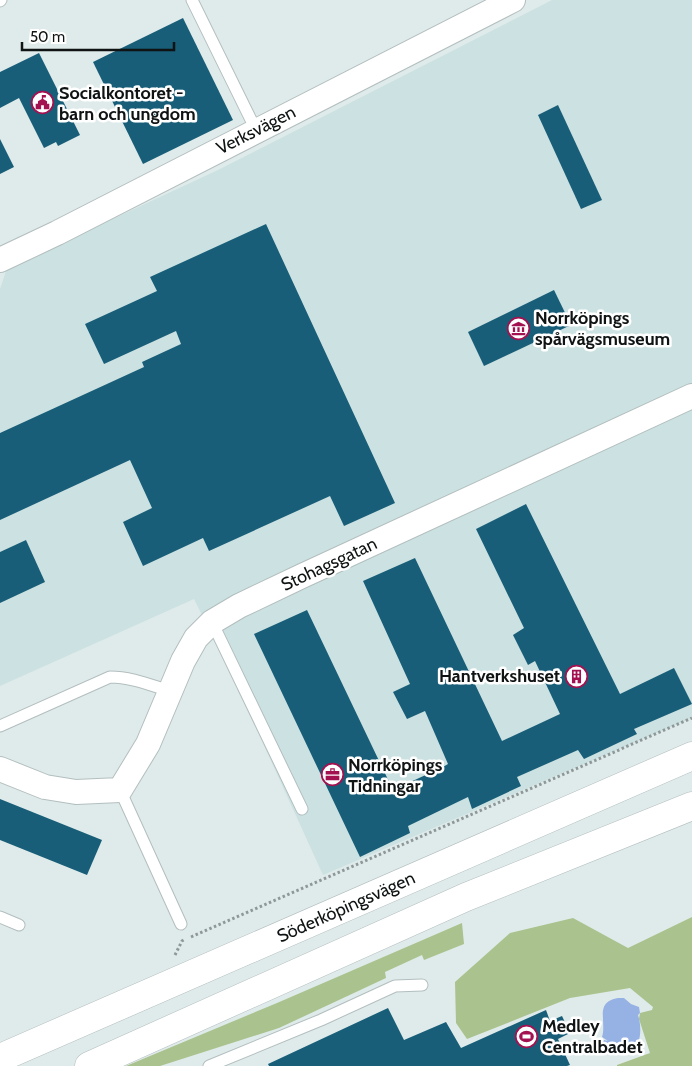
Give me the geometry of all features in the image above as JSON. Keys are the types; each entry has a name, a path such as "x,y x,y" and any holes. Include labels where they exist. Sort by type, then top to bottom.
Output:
{"main road":[{"name":"Söderköpingsvägen","path":"0,1058 692,756"},
{"path":"89,1066 466,897 692,806"}],"street":[{"name":"Verksvägen","path":"0,260 57,233 512,0"},
{"name":"Stohagsgatan","path":"120,790 148,744 183,661 196,638 212,622 238,606 692,396"},
{"path":"0,769 46,787 76,792 120,790"}],"lane":[{"path":"192,0 256,130"},
{"path":"212,622 302,809"},
{"path":"0,726 110,677 130,678 170,691"},
{"path":"120,790 181,924"},
{"path":"0,917 19,925"},
{"path":"209,1066 321,1020 395,986 422,985"}],"path":[{"path":"173,958 182,941 692,718"}],"shaded area":[{"path":"552,0 692,0 692,718 323,875 230,671 194,599 0,686 0,289 7,268 218,170"}],"green space":[{"path":"692,917 692,1066 617,1066 650,1053 639,1019 640,1013 652,1010 653,1007 630,988 570,998 467,1039 456,1023 455,982 510,933 573,918 628,948"},
{"path":"462,923 464,944 424,960 422,955 385,972 386,978 279,1028 160,1066 126,1066 277,1003"}],"water":[{"path":"618,998 624,998 631,1004 639,1007 640,1032 639,1041 635,1047 614,1052 607,1048 603,1042 604,1040 608,1041 602,1037 603,1013 606,1004"}],"building":[{"path":"183,18 233,120 143,164 93,62"},
{"name":"Socialkontoret - barn och ungdom","path":"39,53 80,135 58,146 56,142 44,148 19,98 0,108 0,72"},
{"path":"558,105 602,200 581,209 538,115"},
{"path":"0,139 14,167 0,174"},
{"path":"266,224 395,503 344,526 330,496 209,551 203,538 143,566 123,522 152,508 130,460 0,520 0,433 144,367 142,362 181,344 176,331 104,364 85,324 157,291 150,277"},
{"name":"Norrköpings spårvägsmuseum","path":"554,290 571,325 484,366 468,332"},
{"name":"Hantverkshuset","path":"526,504 620,694 674,668 692,704 634,729 637,734 584,759 578,750 517,777 521,786 472,809 468,797 408,826 410,833 360,857 254,634 307,610 393,790 448,764 425,711 407,719 393,692 410,684 363,581 415,558 502,741 560,714 535,661 528,665 513,635 524,628 476,529"},
{"path":"26,540 45,582 0,603 0,552"},
{"path":"0,799 102,840 87,875 0,840"},
{"name":"Medley Centralbadet","path":"388,1008 404,1040 446,1022 461,1048 546,1010 550,1021 562,1016 570,1033 558,1039 570,1065 269,1066 268,1064"}],"place":[{"name":"Socialkontoret - barn och ungdom","path":"43,103"},
{"name":"Norrköpings spårvägsmuseum","path":"519,328"},
{"name":"Hantverkshuset","path":"576,676"},
{"name":"Norrköpings Tidningar","path":"332,775"},
{"name":"Medley Centralbadet","path":"526,1036"}]}
